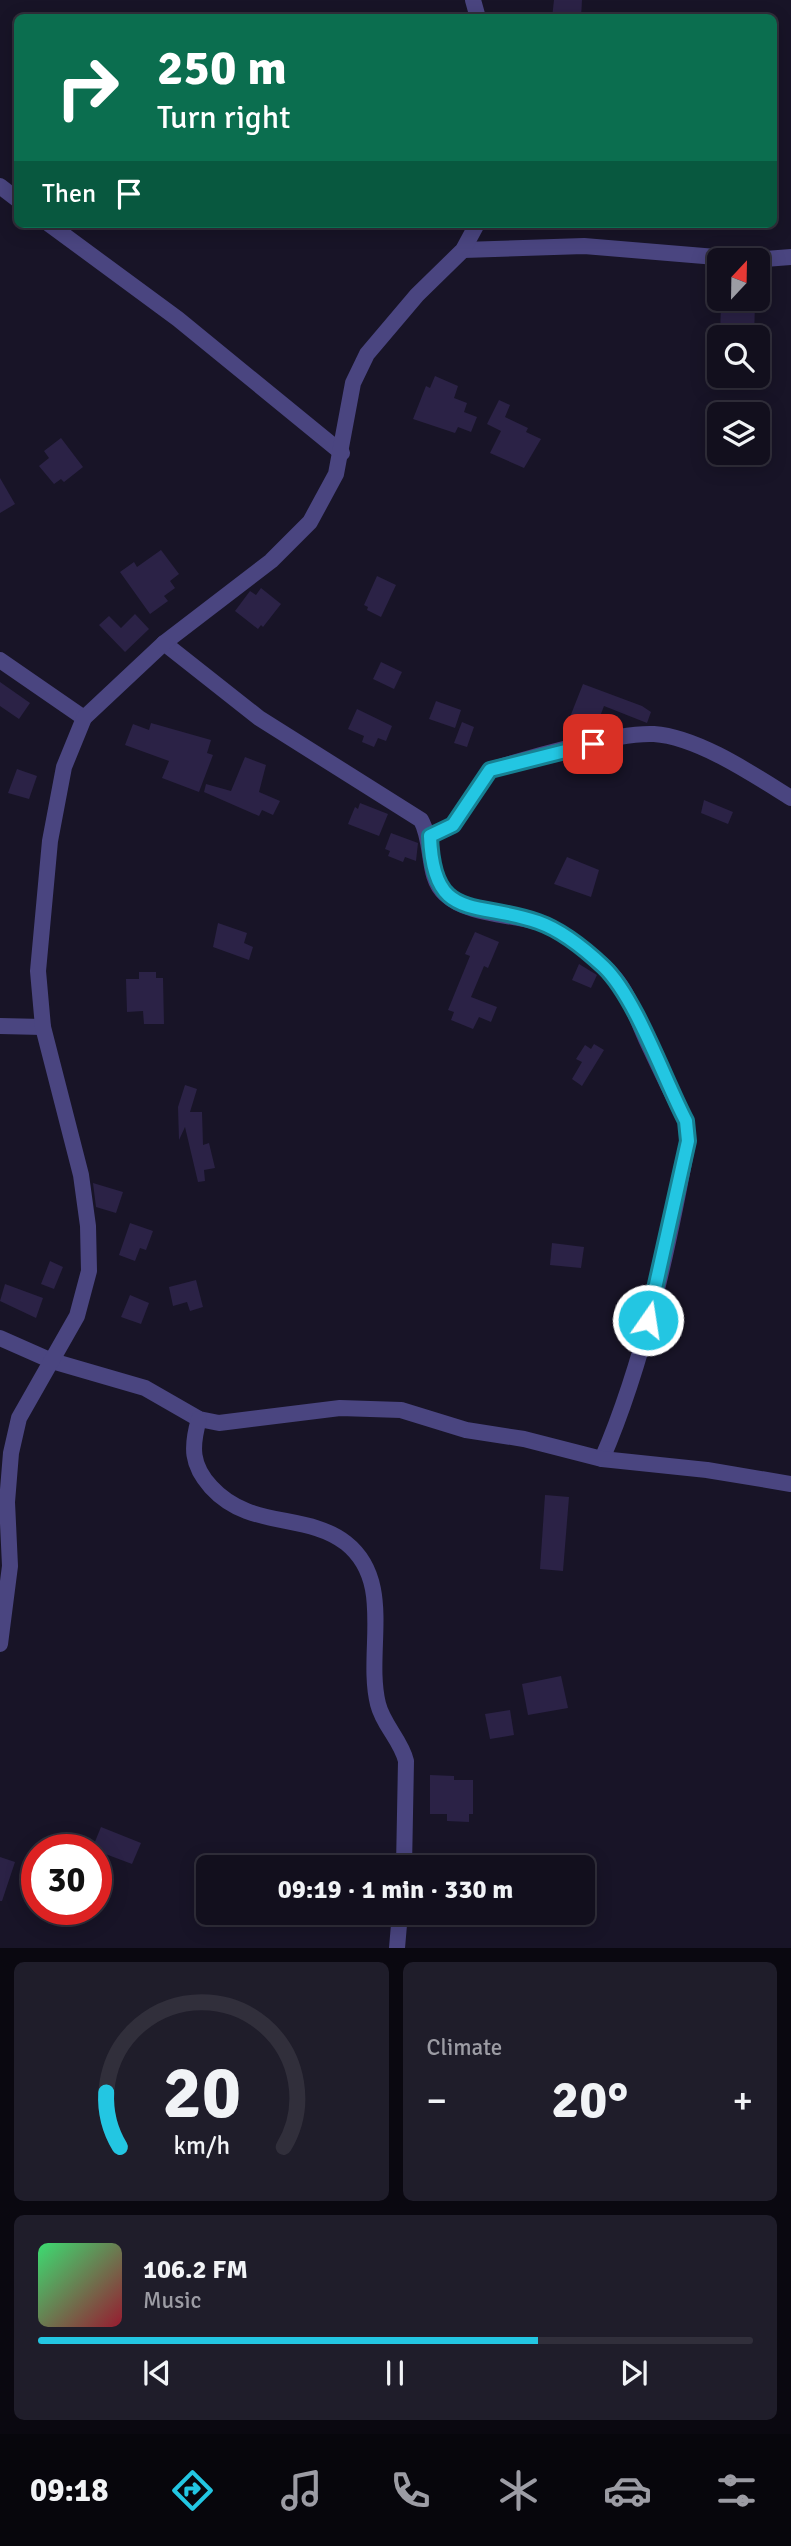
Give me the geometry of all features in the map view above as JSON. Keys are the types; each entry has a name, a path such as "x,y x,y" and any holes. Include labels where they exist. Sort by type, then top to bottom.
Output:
{"street":[{"path":"0,186 14,197"},
{"path":"54,228 178,319 342,453"},
{"path":"0,1644 10,1566 7,1502 11,1452 19,1418 77,1316 89,1271 88,1226 81,1175 43,1027 38,971 50,841 64,767 84,718 164,643 271,561 310,522 337,474 353,383 368,354 417,295 463,250 475,228"},
{"path":"463,250 584,246 752,260 791,257"},
{"path":"164,643 259,718 407,808 421,820 430,836 431,867 436,882 445,895 462,904 538,922 557,932 603,966 621,986 686,1121 688,1141 643,1340 622,1414 602,1460"},
{"path":"1,662 84,718"},
{"path":"430,836 453,825 490,770 637,735 674,738 707,751 791,798"},
{"path":"0,1026 43,1027"},
{"path":"0,1338 52,1360 145,1388 199,1419 219,1423 340,1408 401,1410 466,1430 524,1439 602,1460 707,1470 791,1484"},
{"path":"199,1419 192,1452 194,1462 215,1492 230,1504 253,1515 328,1532 345,1542 368,1567 374,1581 373,1663 379,1708 404,1751 406,1761 404,1855"},
{"path":"397,1948 399,1925"}],"building":[{"path":"554,0 582,0 581,14 552,14"},
{"path":"721,312 755,312 754,325 720,325"},
{"path":"435,376 458,386 454,398 467,403 464,412 477,417 471,432 458,427 455,433 413,419 426,386 430,388"},
{"path":"499,400 510,405 505,417 528,428 526,432 541,439 524,468 490,453 501,431 487,424"},
{"path":"61,438 83,467 64,482 61,479 54,484 39,466 49,458 44,451"},
{"path":"0,478 15,504 0,513"},
{"path":"161,550 179,574 170,581 175,588 164,596 168,601 150,614 120,572 134,562 137,567"},
{"path":"377,576 396,585 381,617 367,610 368,607 364,605"},
{"path":"261,588 281,604 263,627 261,625 258,629 235,611 250,591 256,595"},
{"path":"135,614 149,629 125,652 99,625 109,616 121,628"},
{"path":"381,662 402,672 394,689 373,679"},
{"path":"0,682 30,703 19,719 0,706"},
{"path":"583,684 642,706 651,712 647,723 604,706 596,727 570,717"},
{"path":"436,701 461,710 455,728 429,719"},
{"path":"357,709 392,726 386,741 378,738 374,747 362,742 364,736 348,729"},
{"path":"462,722 474,727 467,747 454,743"},
{"path":"151,723 211,740 207,753 213,755 199,792 162,778 169,761 125,745 133,724 149,730"},
{"path":"245,757 266,765 259,792 280,801 273,815 262,810 259,816 204,792 206,784 231,791"},
{"path":"17,769 37,776 29,799 8,793"},
{"path":"704,800 733,812 728,824 701,813"},
{"path":"360,803 388,814 379,836 348,824 355,807 358,809"},
{"path":"391,833 418,843 416,861 405,857 403,862 388,856 390,851 385,849"},
{"path":"567,857 599,870 591,897 554,884"},
{"path":"218,923 247,933 244,943 253,947 249,960 213,947"},
{"path":"475,932 499,942 488,968 484,966 471,997 497,1007 491,1022 479,1017 473,1029 451,1020 454,1012 448,1010 470,956 465,954"},
{"path":"579,964 597,975 591,988 572,980"},
{"path":"139,972 156,972 156,978 163,978 164,1024 144,1024 143,1011 127,1012 126,979 139,979"},
{"path":"594,1044 604,1050 582,1086 572,1079 582,1062 576,1059 585,1045 591,1049"},
{"path":"185,1085 197,1089 190,1112 202,1112 203,1145 209,1143 215,1168 204,1170 205,1181 198,1182 185,1127 179,1140 178,1107"},
{"path":"93,1183 123,1192 116,1213 96,1207"},
{"path":"130,1223 153,1231 146,1250 140,1248 135,1261 119,1255"},
{"path":"552,1243 584,1247 581,1268 550,1265"},
{"path":"50,1261 63,1267 54,1289 41,1284"},
{"path":"196,1280 203,1307 190,1311 187,1302 173,1306 169,1287"},
{"path":"5,1284 43,1298 36,1318 0,1301"},
{"path":"130,1295 149,1303 141,1324 121,1317"},
{"path":"545,1495 569,1497 563,1571 540,1569"},
{"path":"561,1676 568,1708 528,1715 522,1684"},
{"path":"510,1710 514,1735 490,1739 485,1714"},
{"path":"430,1775 454,1776 454,1780 473,1780 473,1814 469,1814 469,1822 447,1821 447,1814 430,1814"},
{"path":"101,1827 141,1843 132,1864 112,1856 112,1834 98,1834"},
{"path":"0,1857 15,1862 2,1901 0,1901"}],"route":[{"path":"593,744 490,770 453,825 444,832 430,836 431,867 436,882 445,895 462,904 538,922 557,932 603,966 621,986 633,1010 686,1121 688,1141 648,1320"}]}
